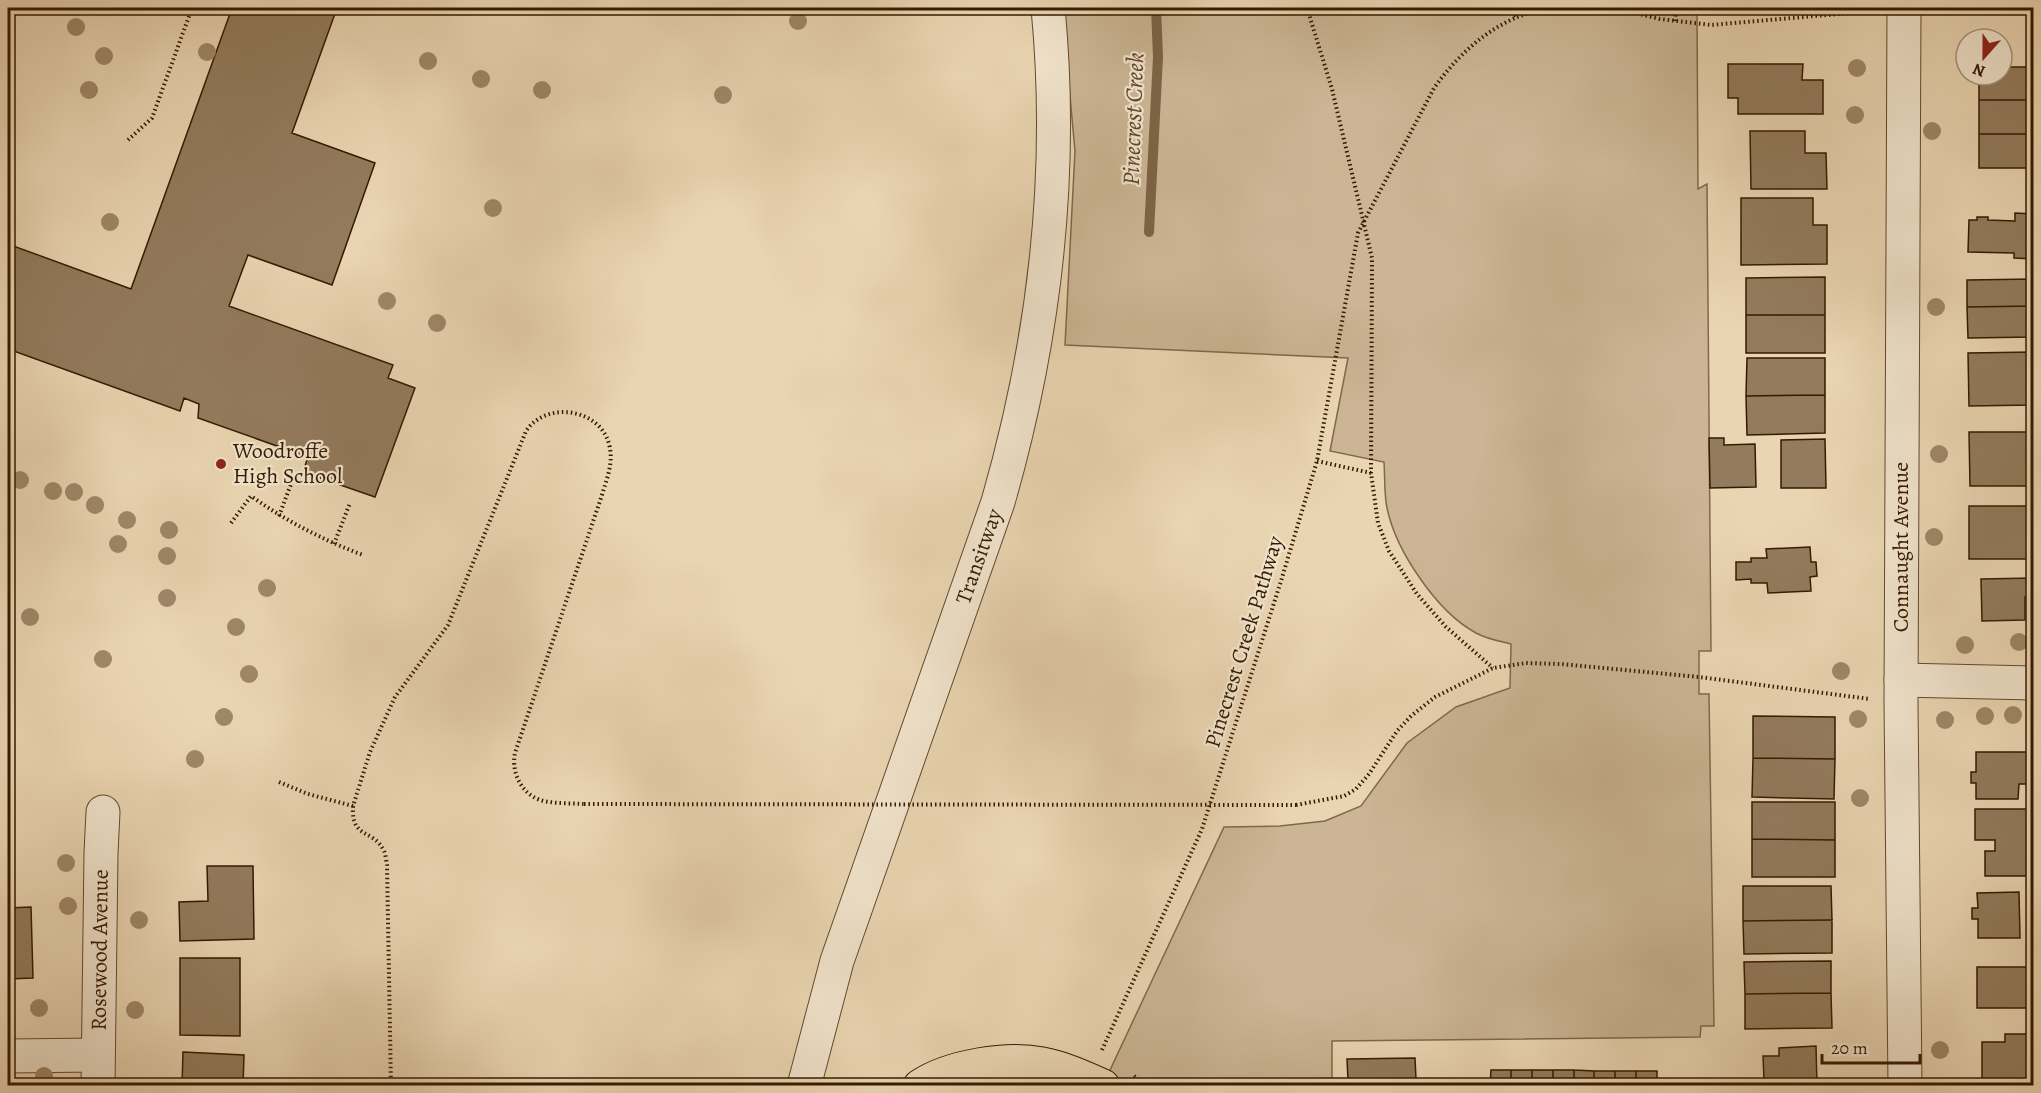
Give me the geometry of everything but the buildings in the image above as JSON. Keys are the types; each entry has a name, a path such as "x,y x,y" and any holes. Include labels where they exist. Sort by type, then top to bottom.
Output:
{"highway":[{"path":"920,1086 955,1071 987,1064 1016,1062 1041,1064 1064,1070 1101,1071"}],"street":[{"name":"Transitway","path":"804,1086 837,961 998,502 1016,440 1039,316 1052,191 1054,127 1048,8"},
{"name":"Connaught Avenue","path":"1904,8 1901,691 1905,1086"},
{"path":"1901,691 2034,682"},
{"name":"Rosewood Avenue","path":"97,1070 103,812"},
{"path":"8,1056 97,1070"}],"path":[{"path":"128,140 152,118 192,8"},
{"path":"1307,8 1332,89 1372,258 1371,473 1378,523 1389,551 1417,594 1446,627 1493,668"},
{"path":"1503,8 1518,18"},
{"name":"Pinecrest Creek Pathway","path":"1101,1071 1202,829 1317,461 1358,233 1434,88 1447,70 1483,35 1518,18 1547,8"},
{"path":"1615,8 1675,21 1711,25 1904,8"},
{"path":"1675,21 1676,8"},
{"path":"391,1086 387,865 384,850 375,840 356,827 352,817 353,806 369,752 395,697 448,625 526,431 532,423 548,412 561,411 578,414 590,420 602,430 609,442 612,457 602,495 514,753 513,765 518,780 539,800 584,804 1296,805 1344,796 1356,789 1369,774 1397,731 1411,716 1436,697 1493,668 1526,663 1561,664 1699,677 1901,691"},
{"path":"1317,461 1371,473"},
{"path":"279,516 291,484"},
{"path":"231,523 251,496 279,516 333,544 363,555"},
{"path":"333,544 350,502"},
{"path":"279,782 308,794 353,806"}],"shaded area":[{"path":"1062,8 1697,8 1698,189 1707,184 1711,651 1699,651 1699,694 1709,694 1714,1026 1701,1026 1700,1037 1332,1041 1332,1085 1103,1085 1224,827 1280,826 1325,821 1361,806 1407,743 1456,707 1510,688 1511,644 1480,635 1461,623 1433,596 1420,579 1399,543 1392,525 1386,503 1384,462 1330,451 1348,358 1065,345 1075,151"}],"waterway":[{"name":"Pinecrest Creek","path":"1149,232 1158,57 1156,8"}],"place":[{"name":"Woodroffe High School","path":"221,464"}]}
